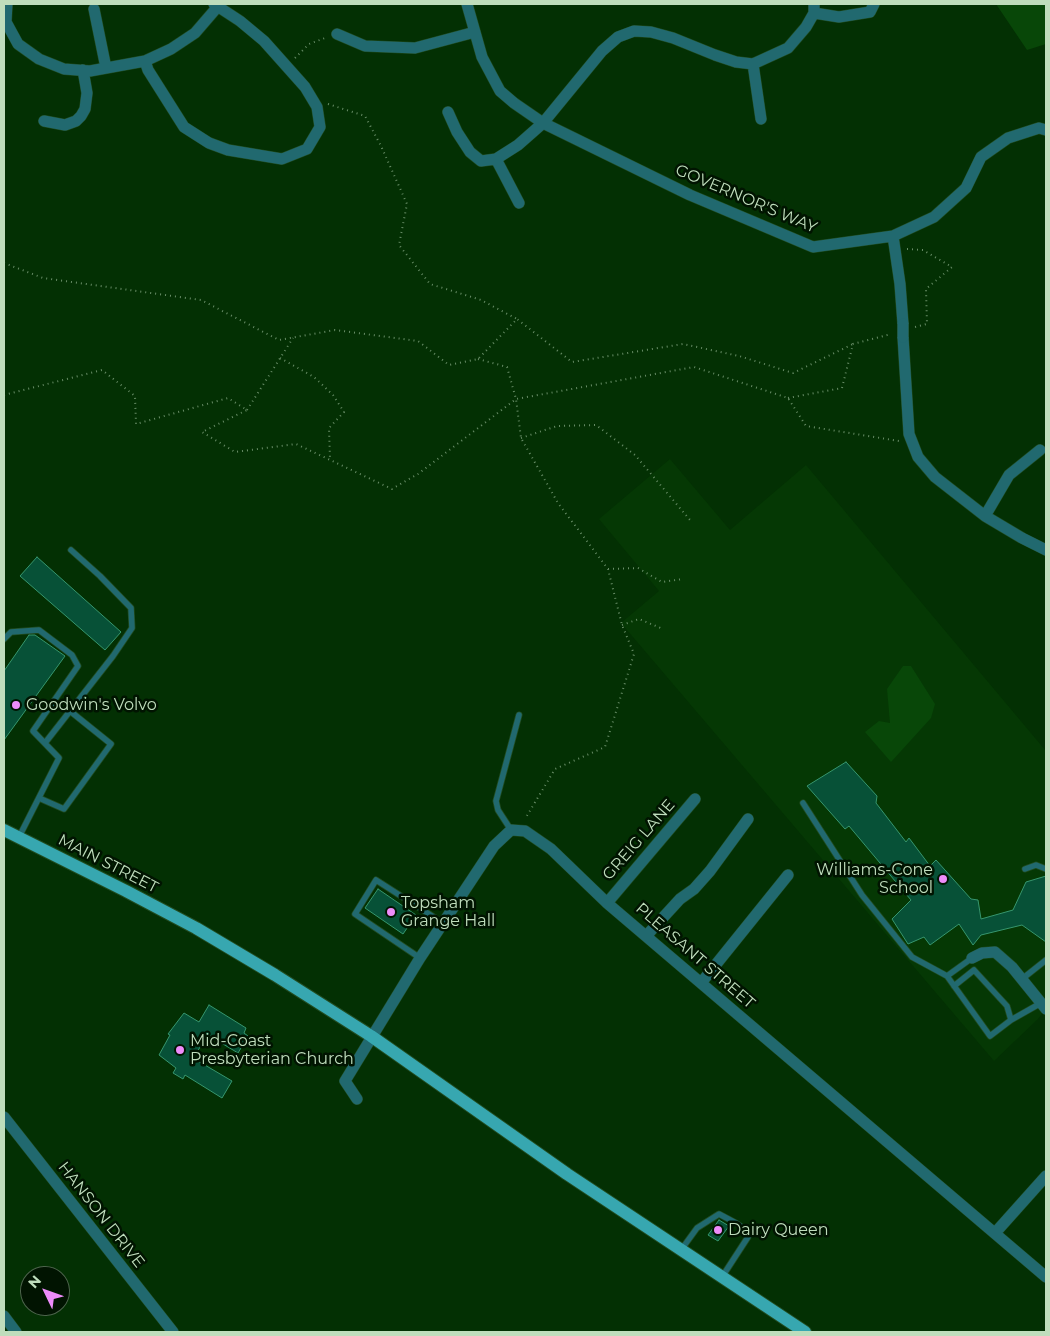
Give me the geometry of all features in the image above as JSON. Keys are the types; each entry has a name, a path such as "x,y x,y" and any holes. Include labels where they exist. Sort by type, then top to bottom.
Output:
{"main road":[{"name":"MAIN STREET","path":"4,830 196,928 275,975 371,1036 567,1174 805,1332"}],"street":[{"path":"7,4 6,22 18,44 39,59 64,69 90,71 145,60 171,49 194,33 217,5 264,41 288,65 313,99 317,107 320,127 307,149 282,159 228,150 209,143 184,127 148,70 145,60"},
{"name":"GOVERNOR'S WAY","path":"467,4 482,57 500,91 514,103 543,123 690,195 813,247 893,236 934,217 966,188 981,157 1008,138 1039,128 1046,130"},
{"path":"448,112 470,152 481,160 496,159 518,145 543,123 602,51 618,37 634,32 650,32 673,38 722,58 753,64 788,48 806,27 814,8 839,16 870,12 874,4"},
{"path":"94,9 106,68"},
{"path":"337,34 365,46 416,48 475,32"},
{"path":"753,64 761,119"},
{"path":"44,121 65,125 76,121 82,116 85,110 87,93 83,70"},
{"path":"496,159 519,203"},
{"path":"893,236 900,284 900,331 909,434 918,457 935,477 985,516 1046,550"},
{"path":"985,516 1009,475 1040,450"},
{"name":"GREIG LANE","path":"607,902 695,799"},
{"path":"647,935 680,899 699,883 748,819"},
{"path":"357,1099 345,1081 371,1036 443,923 494,846 511,830"},
{"name":"PLEASANT STREET","path":"511,830 525,831 551,849 607,902 1046,1277"},
{"path":"701,983 788,875"},
{"path":"972,958 982,953 995,952 1012,967 1044,1006"},
{"name":"HANSON DRIVE","path":"4,1117 173,1332"},
{"path":"995,1233 1046,1176"},
{"path":"4,1316 16,1332"}],"lane":[{"path":"45,743 114,656 132,628 131,608 71,550"},
{"path":"4,639 11,632 39,630 72,655 78,666 33,731 59,758 19,837"},
{"path":"39,798 64,809 111,744 70,711"},
{"path":"511,830 498,810 496,800 519,715"},
{"path":"803,803 862,895 912,957 947,976 990,1036 1012,1020 1044,1006"},
{"path":"1025,869 1036,865 1046,869"},
{"path":"420,958 354,914 376,880 443,923"},
{"path":"947,976 972,958"},
{"path":"1022,979 1046,960"},
{"path":"954,986 974,970 1007,1006 1012,1020"},
{"path":"680,1250 697,1228 719,1214 736,1222 746,1230 748,1238 722,1277"}],"path":[{"path":"288,65 310,44 337,34"},
{"path":"313,99 365,116 381,146 407,204 399,245 430,284 481,300 517,319 572,362 683,344 740,356 793,373 853,344 900,331"},
{"path":"905,249 924,250 952,267 926,289 927,324 916,327"},
{"path":"4,263 43,278 201,300 279,340 335,330 418,341 449,365 478,360 507,367 516,399 520,438 558,502 608,569 622,625 634,654 605,747 555,768 523,823"},
{"path":"478,360 517,319"},
{"path":"293,338 247,410 202,432 236,452 296,444 392,489 418,474 516,399 694,367 788,398 842,388 853,344"},
{"path":"280,358 314,376 333,396 344,412 329,428 330,460"},
{"path":"4,395 102,370 135,396 136,424 228,398 247,410"},
{"path":"788,398 806,426 912,444"},
{"path":"520,438 557,426 596,425 635,455 690,520"},
{"path":"608,569 638,568 662,582 683,580"},
{"path":"622,625 639,619 663,629"}],"shaded area":[{"path":"996,4 1046,4 1046,44 1027,50"},
{"name":"Williams-Cone School","path":"670,459 730,530 806,465 1046,751 1046,1008 1038,1019 994,1061 621,623 659,591 599,519"},
{"path":"903,666 911,666 935,704 931,718 891,762 865,732 879,721 890,723 887,689"}],"building":[{"path":"37,557 121,632 105,650 20,576"},
{"name":"Goodwin's Volvo","path":"29,635 35,635 65,656 4,740 4,671"},
{"path":"846,762 877,796 876,803 906,842 909,838 930,866 936,860 971,899 978,900 981,919 1013,910 1026,882 1046,876 1046,942 1022,925 981,935 973,945 959,924 930,945 924,937 908,944 892,919 911,900 849,826 845,829 807,786"},
{"name":"Topsham Grange Hall","path":"378,889 416,915 403,934 365,908"},
{"name":"Mid-Coast Presbyterian Church","path":"209,1005 246,1028 244,1033 248,1036 238,1053 208,1035 193,1058 232,1081 222,1098 185,1075 183,1079 173,1073 176,1068 159,1055 170,1035 168,1034 184,1013 199,1022"},
{"name":"Dairy Queen","path":"719,1220 729,1226 718,1241 708,1235"}],"place":[{"name":"Goodwin's Volvo","path":"16,705"},
{"name":"Williams-Cone School","path":"943,879"},
{"name":"Topsham Grange Hall","path":"391,912"},
{"name":"Mid-Coast Presbyterian Church","path":"180,1050"},
{"name":"Dairy Queen","path":"718,1230"}]}
